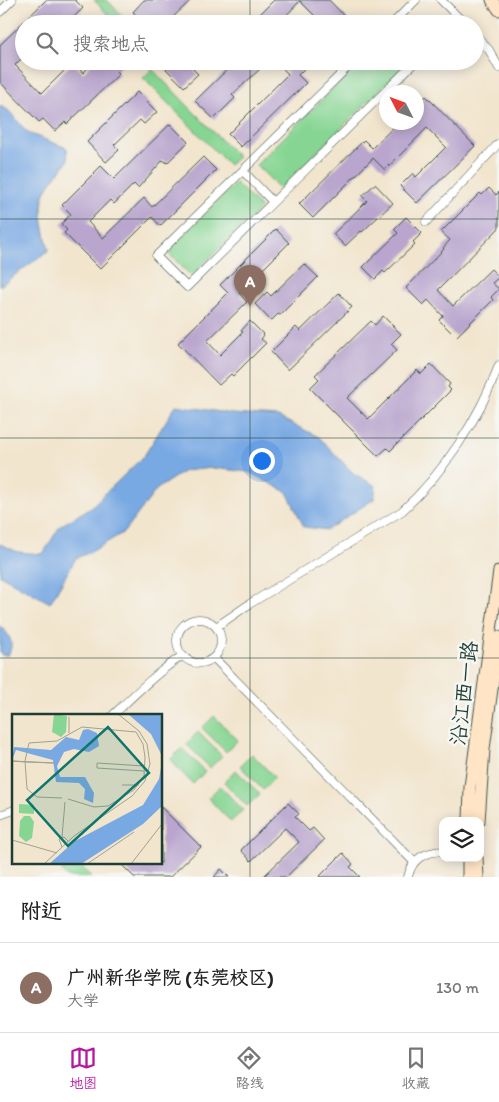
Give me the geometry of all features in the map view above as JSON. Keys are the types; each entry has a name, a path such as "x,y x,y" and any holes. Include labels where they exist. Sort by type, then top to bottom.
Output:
{"street":[{"path":"0,12 12,0"},
{"path":"401,15 416,0"},
{"path":"441,0 454,15"},
{"path":"492,0 499,10"},
{"path":"484,44 499,68"},
{"path":"345,70 156,256 187,287 407,70"},
{"path":"426,222 499,143"},
{"path":"243,170 274,202"},
{"path":"216,627 267,593 402,511 419,495 472,423 490,389 499,365"},
{"name":"沿江西一路","path":"469,817 470,787 499,571"},
{"path":"199,619 208,621 216,627 222,640 220,650 214,658 206,663 196,664 182,656 178,647 177,637 186,624 199,619"},
{"name":"沿江西一路","path":"479,817 484,749 499,637"},
{"path":"114,714 147,682 166,666 182,656"},
{"path":"214,658 414,862"},
{"path":"0,815 12,811"},
{"path":"408,877 414,862 422,855 439,851"},
{"path":"468,862 468,877"},
{"path":"477,862 478,877"}],"green space":[{"path":"94,0 107,0 121,15 108,15"},
{"path":"153,70 238,157 229,165 143,78"},
{"path":"352,70 400,70 385,85 379,85 379,91 280,189 256,165"},
{"path":"236,183 261,208 191,276 167,252"},
{"path":"214,716 238,740 226,752 202,728"},
{"path":"198,732 222,756 210,768 186,744"},
{"path":"182,748 205,772 193,784 170,760"},
{"path":"252,754 275,778 263,790 240,766"},
{"path":"236,770 260,794 247,806 224,782"},
{"path":"220,786 243,810 231,822 208,798"},
{"path":"67,864 79,864 91,877 67,877 61,870"}],"water":[{"path":"0,106 8,110 28,133 67,148 68,161 50,184 43,202 42,218 49,250 0,286"},
{"path":"176,405 233,414 278,417 319,437 353,473 376,486 374,499 327,530 304,527 287,492 248,472 213,468 184,471 157,489 124,532 91,552 76,558 50,603 0,575 0,544 18,552 43,554 60,526 90,508 144,456"},
{"path":"0,626 10,639 11,647 8,655 2,655 0,652"}],"building":[{"path":"46,0 75,0 83,8 76,15 31,15"},
{"path":"144,0 191,0 175,15 136,15 133,12"},
{"path":"274,0 329,0 343,15 314,15 300,1 287,15 259,15"},
{"path":"15,30 15,70 20,70 42,93 65,70 80,70 83,73 86,70 117,70 119,74 67,124 65,122 55,131 43,119 39,122 0,82 0,45"},
{"path":"167,70 194,70 198,74 184,87"},
{"path":"227,70 259,70 232,95 235,98 214,119 195,101"},
{"path":"284,70 303,70 298,75 306,83 241,147 228,134 288,74"},
{"path":"137,92 157,112 144,124 140,120 114,145 119,150 106,162 87,142"},
{"path":"426,96 475,146 417,203 400,186 413,173 416,177 446,147 427,128 385,170 373,158 313,218 299,204 364,140 372,148 391,130 424,130 424,98"},
{"path":"170,124 188,142 167,163 163,160 138,188 134,184 114,204 110,200 88,222 103,238 144,198 152,207 203,157 216,170 160,226 152,217 100,269 64,233 67,230 61,224 71,214 62,205 101,166 114,179"},
{"path":"375,184 393,203 345,246 333,234 367,201 362,196"},
{"path":"489,188 496,195 499,192 499,228 438,290 453,306 491,269 499,277 492,283 499,289 491,297 493,300 456,337 439,320 443,316 428,300 423,305 406,288 444,249 450,240 441,232 480,193 482,195"},
{"path":"406,217 422,233 413,242 415,244 385,273 383,271 375,279 363,267 398,233 394,229"},
{"path":"276,229 289,243 239,293 247,302 207,341 220,355 243,332 241,331 250,321 264,335 261,339 266,343 233,376 231,374 219,385 178,343 228,293 220,285"},
{"path":"304,264 318,277 280,315 278,314 271,321 255,304 267,292 271,296"},
{"path":"339,293 352,307 288,370 271,352 296,327 300,331"},
{"path":"383,316 401,334 391,344 397,350 347,398 368,419 417,370 421,374 431,364 450,384 448,387 451,390 390,451 387,448 378,456 310,388 319,379 315,375 371,321 375,325"},
{"path":"288,803 299,814 295,817 309,831 313,828 324,840 286,877 263,877 299,842 285,828 251,861 241,850"},
{"path":"162,808 201,847 170,877 134,877 121,864 162,864"},
{"path":"343,853 353,864 350,867 360,877 319,877"},
{"path":"221,869 229,877 214,877"}],"place":[{"name":"广州新华学院 (东莞校区)","path":"250,306"}]}
